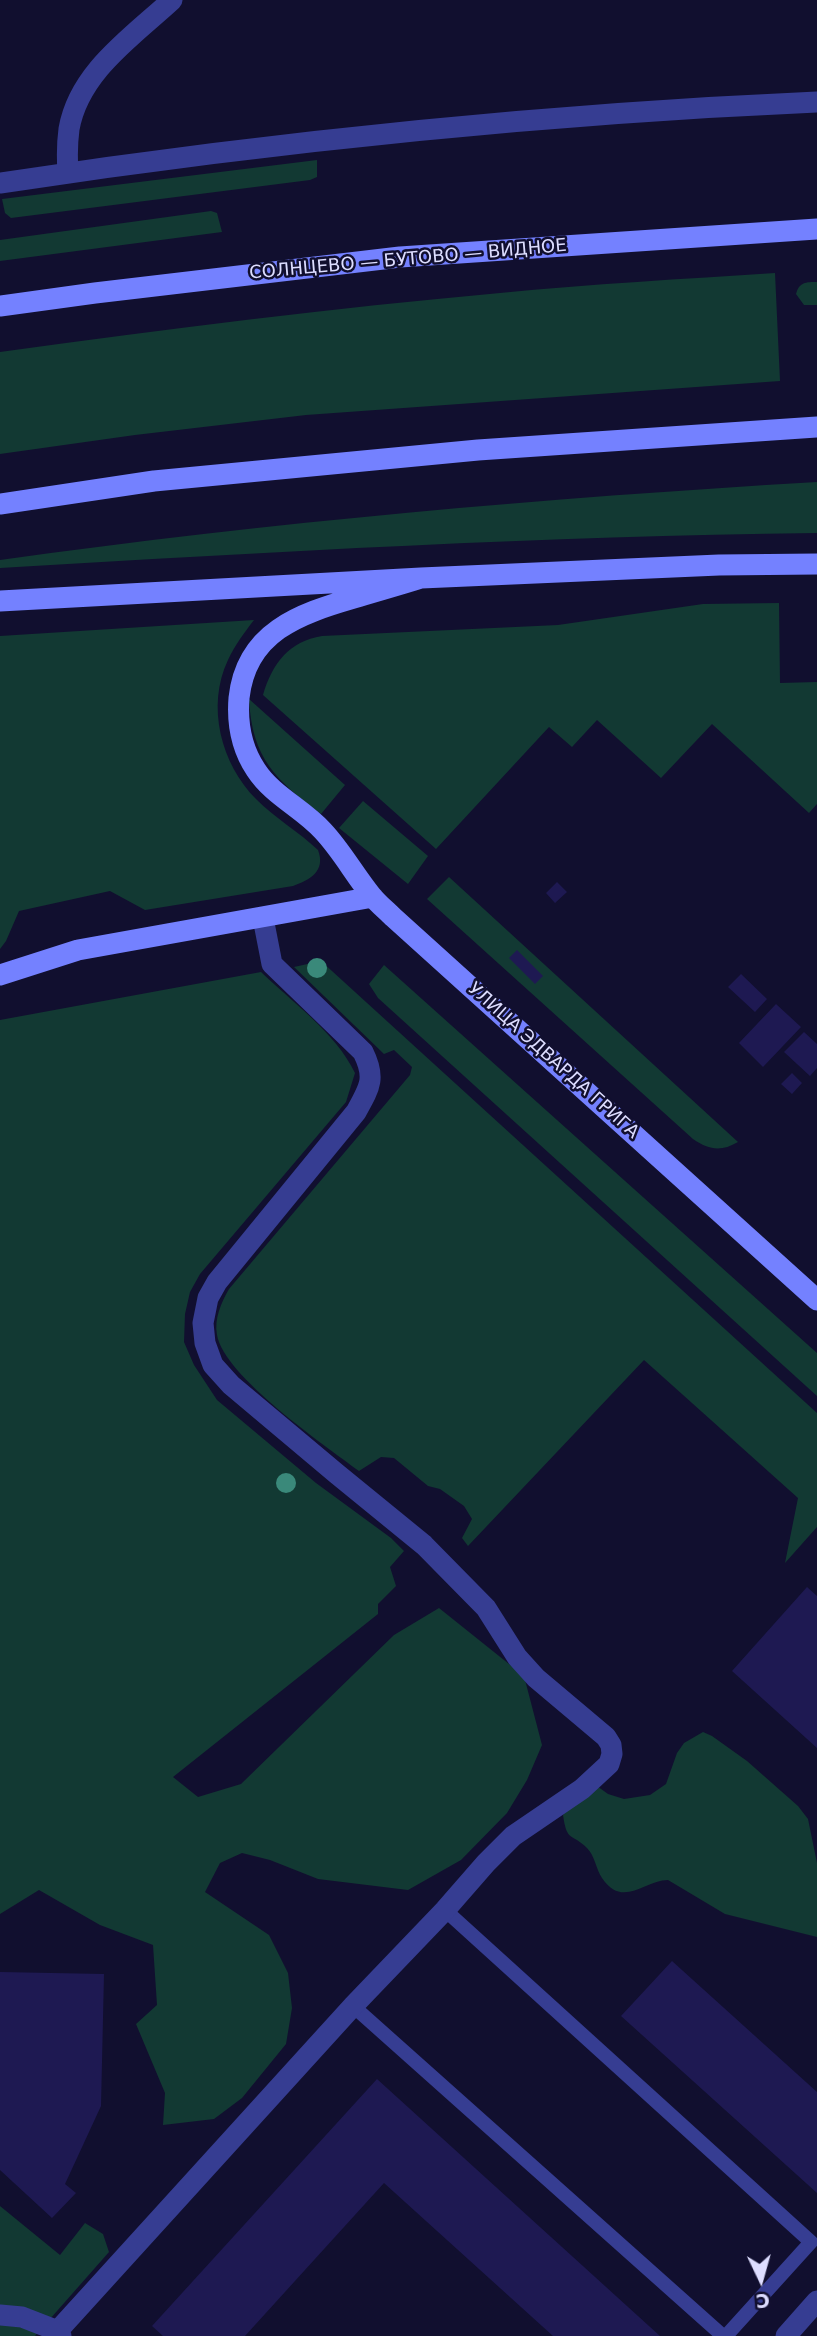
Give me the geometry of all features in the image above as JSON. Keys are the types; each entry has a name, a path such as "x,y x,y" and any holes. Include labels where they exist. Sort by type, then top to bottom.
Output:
{"main road":[{"name":"СОЛНЦЕВО — БУТОВО — ВИДНОЕ","path":"0,306 400,257 817,229"},
{"path":"0,504 154,481 478,450 817,427"},
{"path":"0,601 421,578 719,565 817,564"},
{"name":"УЛИЦА ЭДВАРДА ГРИГА","path":"421,578 317,609 288,621 257,648 247,665 240,687 239,724 244,747 256,770 284,800 322,830 373,897 817,1300"},
{"path":"0,975 78,950 373,897"}],"street":[{"path":"68,173 69,128 84,86 97,69 172,0"},
{"path":"0,183 284,145 495,122 669,108 817,102"},
{"path":"0,2315 22,2317 57,2334 353,2006 513,1836 596,1777 608,1764 612,1754 606,1737 536,1678 517,1657 486,1608 424,1545 231,1385 213,1364 205,1343 204,1323 208,1298 217,1282 356,1112 368,1091 372,1077 363,1052 272,964 256,919"},
{"path":"786,2336 817,2301"}],"lane":[{"path":"353,2006 724,2336 811,2242 445,1910"}],"green space":[{"path":"317,160 317,177 310,180 11,218 5,213 2,199"},
{"path":"211,211 217,213 222,232 0,261 0,240"},
{"path":"775,273 780,381 306,415 0,454 0,352 437,299"},
{"path":"817,282 817,305 804,305 796,294 797,290 804,284"},
{"path":"817,482 817,533 510,541 0,568 0,560 306,523 510,504"},
{"path":"779,603 780,683 817,682 817,804 809,813 712,724 661,778 597,720 572,747 549,727 436,849 263,695 271,673 291,649 322,636 558,625 703,604"},
{"path":"254,620 234,649 221,678 218,715 221,734 226,752 244,785 263,806 318,850 320,864 315,874 293,886 145,910 110,891 19,911 0,949 0,636"},
{"path":"249,699 345,785 321,814 291,790 269,766 255,738"},
{"path":"363,801 428,856 408,884 339,828"},
{"path":"449,877 738,1142 715,1148 704,1146 693,1139 427,899"},
{"path":"321,961 817,1413 817,1527 785,1563 798,1498 644,1360 468,1546 462,1538 472,1519 464,1506 440,1489 428,1486 394,1458 381,1457 359,1471 278,1409 237,1370 224,1352 216,1329 219,1311 229,1289 410,1075 412,1067 394,1050 384,1054 294,967"},
{"path":"384,965 817,1353 817,1396 378,998 369,984"},
{"path":"261,972 325,1031 347,1058 355,1073 346,1102 200,1274 190,1292 185,1314 184,1342 194,1365 217,1400 316,1483 391,1538 404,1551 390,1567 396,1586 378,1604 378,1614 173,1777 198,1797 241,1784 394,1635 439,1608 524,1676 542,1745 527,1780 507,1813 461,1860 408,1890 318,1879 270,1860 242,1853 220,1863 205,1892 269,1935 288,1973 292,2008 286,2044 242,2098 214,2119 163,2125 165,2093 136,2024 157,2005 153,1945 100,1925 39,1890 0,1914 0,1020"},
{"path":"703,1732 747,1761 798,1806 808,1819 817,1863 817,1937 725,1914 668,1880 634,1891 618,1891 602,1878 587,1848 568,1834 563,1815 590,1781 608,1794 624,1799 650,1795 666,1784 677,1753 684,1743"},
{"path":"0,2206 60,2255 85,2223 103,2234 109,2252 35,2336 0,2336"}],"building":[{"path":"557,882 567,892 555,903 546,893"},
{"path":"517,950 543,976 535,984 509,958"},
{"path":"741,974 767,999 755,1012 728,987"},
{"path":"776,1004 801,1027 763,1067 739,1043"},
{"path":"804,1032 817,1044 817,1068 810,1076 784,1052"},
{"path":"792,1073 802,1083 792,1094 781,1084"},
{"path":"807,1587 817,1596 817,1748 732,1671"},
{"path":"672,1961 817,2092 817,2193 621,2016"},
{"path":"0,1972 104,1974 101,2106 65,2184 76,2193 52,2218 0,2170"},
{"path":"377,2079 660,2336 553,2336 384,2183 245,2336 163,2336 152,2326"}]}
